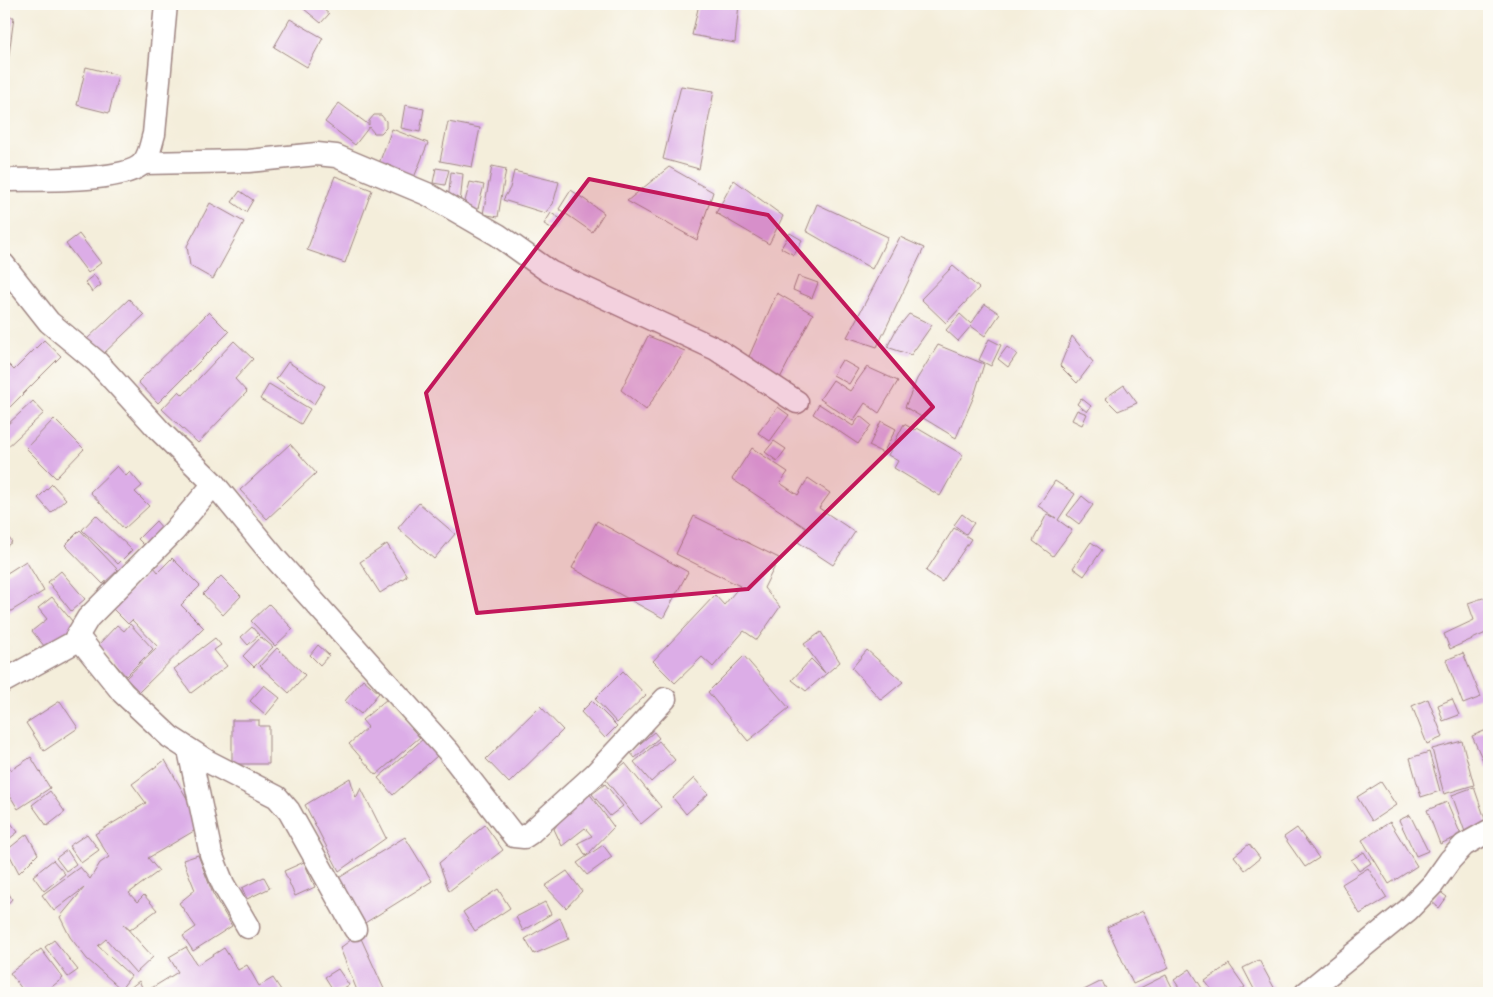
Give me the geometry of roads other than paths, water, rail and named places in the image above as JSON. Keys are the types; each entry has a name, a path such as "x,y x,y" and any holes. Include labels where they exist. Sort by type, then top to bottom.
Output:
{"street":[{"path":"4,180 113,176 131,171 143,163 150,151 154,134 166,4"},
{"path":"143,163 249,161 317,154 336,156 427,194 498,235 550,272 716,348 797,402"},
{"path":"4,264 49,322 97,362 158,430 214,484 274,557 448,751 514,836 524,837 530,833 595,774 665,699"},
{"path":"4,681 73,644 88,618 174,531 214,484"},
{"path":"78,637 143,714 170,737 189,750 277,797 289,811 355,929"},
{"path":"189,750 211,854 224,884 248,927"},
{"path":"1306,993 1408,910 1433,884 1450,860 1464,845 1489,831"}]}
